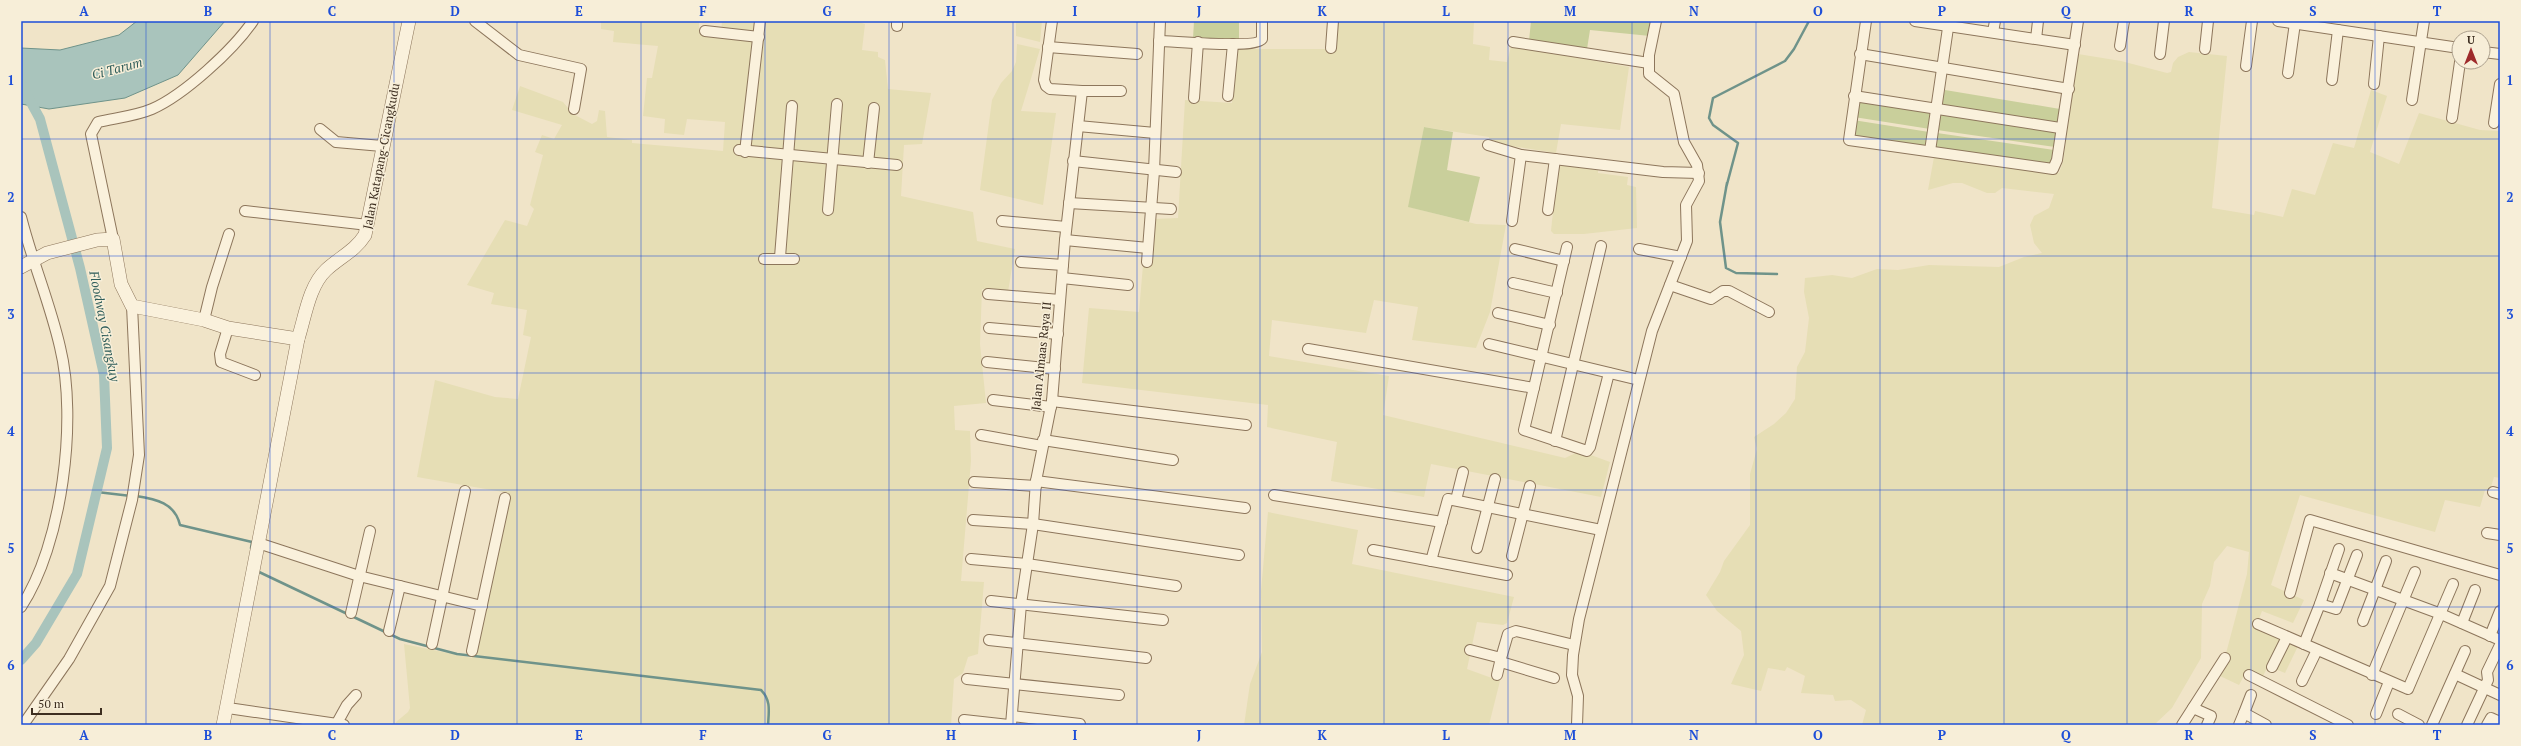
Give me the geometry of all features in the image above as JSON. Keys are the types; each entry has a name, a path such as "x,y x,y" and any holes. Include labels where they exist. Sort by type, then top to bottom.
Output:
{"street":[{"path":"23,725 69,659 110,586 132,500 139,455 132,306 121,284 92,134 93,127 98,122 151,109 182,93 233,44 253,21"},
{"name":"Jalan Katapang-Cicangkudu","path":"223,725 228,708 243,615 298,339 318,280 326,270 356,249 365,235 382,146 409,21"},
{"path":"475,21 519,55 581,69 574,109"},
{"path":"760,21 759,37 742,151 897,165"},
{"path":"1052,21 1044,80 1046,86 1050,89 1082,92 1121,91"},
{"path":"1147,262 1154,171 1160,21"},
{"path":"1160,41 1233,44 1260,41 1262,21"},
{"path":"1331,48 1333,21"},
{"path":"1577,725 1578,696 1572,675 1574,645 1579,619 1652,330 1681,257 1688,229 1686,205 1697,187 1699,173 1684,142 1674,94 1649,74 1649,63 1656,21"},
{"path":"1866,21 1860,54 1849,140 2052,169 2057,160 2060,128 2069,89 2078,21"},
{"path":"1915,21 1949,24 2075,45"},
{"path":"1994,32 1995,21"},
{"path":"2036,39 2038,21"},
{"path":"2120,46 2124,21"},
{"path":"2160,54 2164,21"},
{"path":"2205,49 2208,21"},
{"path":"2246,66 2252,21"},
{"path":"2278,21 2451,47"},
{"path":"2412,100 2424,21"},
{"path":"2288,73 2295,23"},
{"path":"1930,151 1941,68 1949,24"},
{"path":"2332,80 2338,30"},
{"path":"705,31 759,37"},
{"path":"2374,84 2379,36"},
{"path":"1194,98 1198,42"},
{"path":"1514,42 1649,63"},
{"path":"1228,96 1233,44"},
{"path":"1048,47 1137,54"},
{"path":"1860,54 2069,89"},
{"path":"2452,118 2459,70"},
{"path":"2494,123 2499,99 2500,84"},
{"name":"Jalan Almaas Raya II","path":"1010,722 1019,643 1021,604 1033,524 1036,484 1042,443 1051,404 1055,369 1064,240 1082,92"},
{"path":"1854,96 2060,128"},
{"path":"828,210 831,159 837,104"},
{"path":"780,257 792,106"},
{"path":"868,163 874,108"},
{"path":"1078,126 1155,133"},
{"path":"320,129 336,142 382,146"},
{"path":"1488,145 1521,155 1663,172 1699,173"},
{"path":"1512,221 1521,155"},
{"path":"1548,210 1555,159"},
{"path":"1074,161 1154,171 1176,172"},
{"path":"1069,203 1171,209"},
{"path":"245,211 368,225"},
{"path":"21,217 61,349 66,395 66,464 53,533 32,591 21,607"},
{"path":"1002,221 1066,226"},
{"path":"204,320 212,287 229,234"},
{"path":"21,267 47,253 97,240 113,239"},
{"path":"1064,240 1148,248"},
{"path":"1555,441 1575,365 1602,246"},
{"path":"1567,247 1550,325 1524,430 1587,451 1590,447 1609,373"},
{"path":"1514,249 1564,261"},
{"path":"1639,249 1681,257"},
{"path":"764,258 780,257 794,259"},
{"path":"1021,262 1062,265"},
{"path":"1062,278 1128,285"},
{"path":"1513,283 1557,293"},
{"path":"1670,285 1711,300 1723,291 1730,290 1769,312"},
{"path":"988,294 1060,300"},
{"path":"132,306 204,320 228,328 298,339"},
{"path":"1498,313 1550,325"},
{"path":"228,328 220,354 221,362 255,375"},
{"path":"989,328 1058,334"},
{"path":"1489,344 1639,380"},
{"path":"1308,349 1534,388"},
{"path":"987,362 1055,369"},
{"path":"993,400 1051,404 1246,425"},
{"path":"981,435 1173,460"},
{"path":"1456,500 1463,472"},
{"path":"1476,548 1495,479"},
{"path":"974,482 1036,484 1245,508"},
{"path":"1512,556 1530,486"},
{"path":"432,644 466,491"},
{"path":"1274,495 1442,522"},
{"path":"472,651 505,498"},
{"path":"1431,561 1448,499 1601,530"},
{"path":"973,520 1033,524 1239,555"},
{"path":"2290,593 2310,520 2500,575"},
{"path":"351,612 370,531"},
{"path":"2487,533 2500,535"},
{"path":"258,543 359,576 482,606"},
{"path":"2304,644 2320,604 2339,548"},
{"path":"1373,550 1507,575"},
{"path":"2320,604 2336,610 2357,555"},
{"path":"971,559 1027,564 1176,586"},
{"path":"2363,620 2386,561"},
{"path":"2372,675 2405,600 2415,572"},
{"path":"2330,573 2376,588 2441,614 2495,638 2500,610"},
{"path":"2258,624 2372,675 2410,688 2453,584"},
{"path":"389,631 400,586"},
{"path":"2462,623 2475,590"},
{"path":"991,601 1162,620"},
{"path":"1497,675 1508,634 1512,632 1574,645"},
{"path":"2272,667 2287,637"},
{"path":"989,640 1146,658"},
{"path":"2467,725 2488,680 2487,672 2500,644"},
{"path":"1470,650 1554,678"},
{"path":"2302,682 2317,650"},
{"path":"2432,725 2465,651"},
{"path":"2182,725 2225,658"},
{"path":"2455,674 2500,695"},
{"path":"2249,675 2348,725"},
{"path":"967,679 1015,682 1119,695"},
{"path":"2376,714 2389,682"},
{"path":"228,708 340,724 347,705 356,695"},
{"path":"2239,725 2251,695"},
{"path":"2193,708 2211,716 2206,725"},
{"path":"2244,714 2266,725"},
{"path":"2398,714 2419,725"},
{"path":"2487,725 2491,718 2500,722"},
{"path":"964,720 1080,724"}],"shaded area":[{"path":"601,21 699,21 699,32 721,34 722,21 856,21 865,24 862,50 878,52 878,57 885,60 888,89 931,93 922,144 904,145 901,196 973,212 977,241 1015,249 1008,292 982,289 980,344 986,403 954,406 955,430 970,431 971,461 961,581 984,582 978,654 968,657 963,673 954,679 951,725 395,725 396,722 408,712 410,708 404,644 472,658 484,596 500,546 510,496 503,492 417,477 435,380 495,397 518,399 531,337 523,335 527,310 491,304 494,293 467,285 505,220 527,226 534,209 530,205 543,155 535,152 542,135 554,139 562,125 512,110 520,86 563,102 573,114 592,124 597,121 599,110 605,111 607,137 632,140 632,143 723,151 725,122 687,119 684,135 664,133 665,119 643,116 647,78 652,78 658,46 613,42 614,31 601,29"},
{"path":"1016,21 1042,21 1040,42 1016,36"},
{"path":"1335,21 1474,21 1473,44 1490,47 1489,60 1507,62 1511,46 1629,67 1620,130 1561,124 1556,153 1492,143 1489,142 1489,137 1424,127 1409,207 1476,224 1506,225 1490,312 1476,348 1412,340 1418,307 1374,300 1366,333 1272,320 1269,356 1389,376 1383,415 1565,458 1580,451 1610,462 1601,497 1431,464 1424,497 1331,481 1337,442 1267,427 1268,405 1082,383 1089,308 1139,312 1143,265 1148,266 1154,219 1178,218 1185,100 1232,103 1236,49 1332,49"},
{"path":"1017,44 1040,49 1021,111 1056,113 1043,205 980,190 992,100 1001,83 1012,71 1016,62"},
{"path":"2189,52 2227,56 2212,208 2254,215 2255,211 2283,217 2292,189 2315,195 2333,143 2354,148 2371,90 2387,96 2370,152 2399,164 2419,113 2480,130 2500,131 2500,478 2494,477 2490,490 2485,490 2480,507 2445,500 2435,532 2300,495 2271,585 2304,600 2293,623 2262,611 2257,624 2299,644 2285,673 2268,666 2261,680 2246,672 2239,685 2220,676 2247,574 2249,552 2227,546 2214,562 2210,586 2202,604 2201,658 2172,708 2154,725 1862,725 1866,710 1851,700 1835,701 1833,695 1801,693 1805,676 1787,667 1785,671 1768,668 1761,691 1731,684 1744,655 1741,631 1717,611 1706,595 1720,572 1724,561 1750,525 1750,474 1757,449 1754,437 1774,424 1786,413 1795,399 1797,367 1805,352 1809,318 1804,292 1805,278 1832,275 1852,278 1877,269 1898,270 1929,265 1999,267 2024,257 2042,253 2034,243 2030,225 2034,216 2049,208 2054,194 2002,188 1995,193 1987,193 1962,183 1953,183 1928,190 1934,157 2059,173 2063,162 2078,54 2121,61 2167,73 2171,72 2173,63 2178,57"},
{"path":"1558,163 1598,168 1598,173 1628,177 1627,185 1636,187 1637,228 1584,234 1554,234 1551,231"},
{"path":"1268,512 1358,530 1352,564 1514,597 1507,623 1503,625 1477,622 1467,669 1500,681 1489,725 1244,725 1250,684 1262,652 1261,591"}],"green space":[{"path":"1194,21 1239,21 1239,39 1193,39"},
{"path":"1531,21 1652,21 1650,36 1590,30 1587,49 1529,41"},
{"path":"1945,90 2060,109 2058,125 1941,106"},
{"path":"1857,102 1932,113 1930,129 1854,117"},
{"path":"1939,114 2057,132 2055,147 1937,130"},
{"path":"1853,120 1929,132 1928,147 1851,136"},
{"path":"1424,127 1453,132 1447,170 1480,177 1469,222 1408,207"},
{"path":"1937,133 2054,150 2051,165 1934,149"}],"water":[{"name":"Ci Tarum","path":"137,21 225,21 178,75 125,98 49,109 21,104 21,48 60,50 119,35"}],"waterway":[{"path":"1777,274 1736,273 1726,268 1720,222 1727,183 1726,188 1738,143 1713,125 1709,118 1713,98 1785,61 1794,49 1809,21"},
{"name":"Floodway Cisangkuy","path":"21,84 40,119 80,268 104,375 107,448 77,574 36,643 21,660"},
{"path":"97,492 131,496"},
{"path":"136,496 164,503 174,512 180,525 252,542 251,548"},
{"path":"257,571 400,639 457,654 761,690 768,702 768,725"}]}
